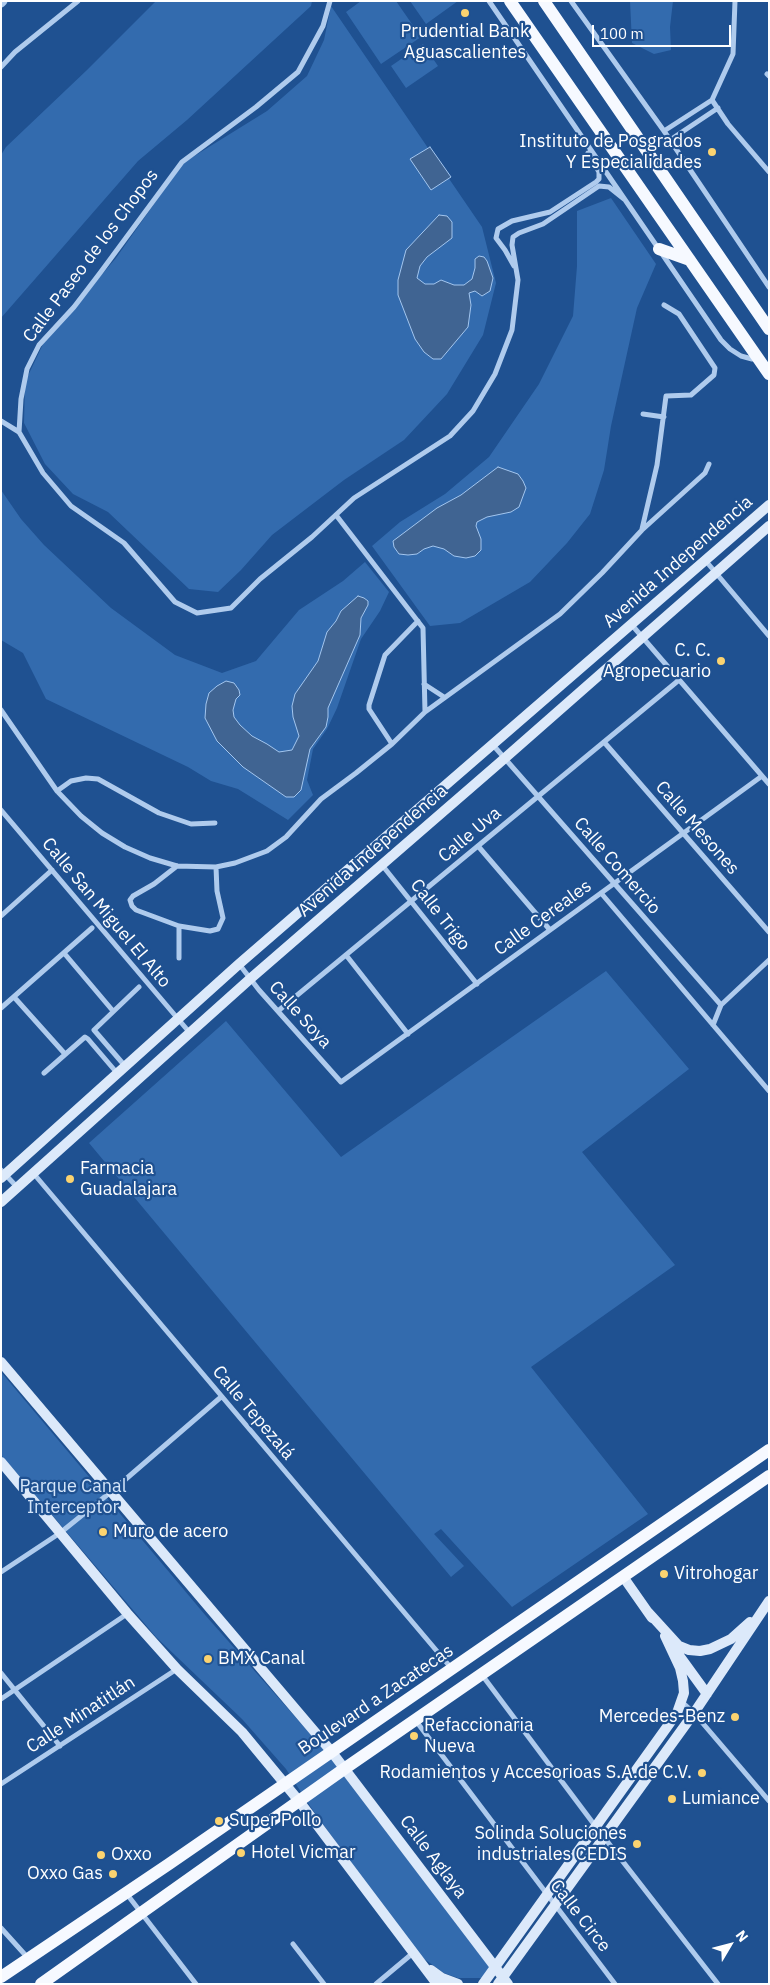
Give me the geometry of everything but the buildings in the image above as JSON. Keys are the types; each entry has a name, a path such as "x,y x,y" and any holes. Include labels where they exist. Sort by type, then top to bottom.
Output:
{"main road":[{"path":"511,1 694,262 769,375"},
{"path":"511,1 769,375"},
{"path":"544,1 769,329"},
{"path":"551,1 769,324"},
{"path":"660,249 694,262"},
{"name":"Avenida Independencia","path":"3,1174 239,964 769,505"},
{"name":"Avenida Independencia","path":"1,1202 250,979 769,526"},
{"name":"Calle Aglaya","path":"1,1362 331,1751 495,1966 503,1982"},
{"name":"Boulevard a Zacatecas","path":"3,1971 28,1958 126,1892 452,1670 769,1450"},
{"path":"1,1462 177,1669 242,1732 285,1783 437,1984"},
{"path":"41,1984 344,1769 624,1578 769,1476"},
{"path":"632,1546 624,1561 624,1578 707,1694"},
{"path":"648,1612 679,1646 689,1650 700,1651 710,1649 731,1639 766,1605"},
{"path":"484,1984 503,1982 555,1905 694,1713 766,1605"},
{"path":"484,1984 495,1966 673,1721 684,1693 680,1668 666,1636"},
{"path":"416,1956 442,1978 458,1984"}],"street":[{"path":"1,67 15,52 78,1"},
{"name":"Calle Paseo de los Chopos","path":"19,432 21,399 26,369 39,345 74,307 100,274 182,162 256,107 298,72 323,26 330,1"},
{"path":"489,1 721,340 730,350 741,356 752,359 758,358"},
{"path":"571,1 664,131 769,287"},
{"path":"664,131 712,100 733,54 735,1"},
{"path":"712,100 728,124 769,172"},
{"path":"670,140 718,108"},
{"path":"516,271 496,238 498,229 512,222 550,212 599,179 598,170 583,146 580,136"},
{"path":"1,421 19,432 43,473 71,506 124,543 175,602 197,613 231,608 260,579 354,498 450,436 473,411 495,374 512,330 517,296 512,242 516,235 543,224 599,186 607,186 624,199"},
{"path":"642,530 656,465 667,396 691,395 698,391 714,375 715,368 679,314 664,305"},
{"path":"643,414 664,417"},
{"path":"1,710 57,791 81,816 102,833 125,847 150,858 177,866 216,867 235,863 267,851 286,837 321,799 392,744 424,712 560,614 642,530 705,473 709,464"},
{"path":"336,515 424,631 424,712"},
{"path":"705,560 769,636"},
{"path":"392,744 369,709 369,705 385,655 418,621"},
{"path":"631,624 769,784"},
{"name":"Calle Uva","path":"278,1011 679,680"},
{"path":"424,684 444,697"},
{"name":"Calle Mesones","path":"604,742 769,932"},
{"name":"Calle Comercio","path":"493,744 721,1005"},
{"name":"Calle Cereales","path":"341,1082 762,776"},
{"path":"57,791 71,781 86,778 98,779 159,813 191,824 215,823"},
{"name":"Calle San Miguel El Alto","path":"2,811 190,1033"},
{"path":"478,846 550,930"},
{"name":"Calle Trigo","path":"382,864 477,984"},
{"path":"177,866 154,884 137,893 130,900 136,910 179,926 210,931 218,928 223,918 217,891 216,867"},
{"path":"1,916 52,870"},
{"name":"Calle Comercio","path":"601,892 769,1091"},
{"path":"179,926 179,958"},
{"path":"1,1008 92,928"},
{"path":"64,952 113,1011"},
{"path":"346,955 408,1034"},
{"path":"713,1025 721,1005 769,960"},
{"name":"Calle Soya","path":"239,964 341,1082"},
{"path":"122,1070 94,1030 139,988"},
{"path":"14,997 65,1054"},
{"path":"44,1073 84,1037 122,1070"},
{"path":"3,1174 18,1188"},
{"name":"Calle Tepezalá","path":"34,1174 452,1670"},
{"path":"2,1571 60,1533 221,1397"},
{"path":"1,1699 128,1613"},
{"name":"Calle Minatitlán","path":"1,1784 177,1669"},
{"path":"1,1673 60,1746"},
{"path":"482,1675 596,1827 718,1984"},
{"path":"682,1702 694,1713 769,1801"},
{"name":"Calle Circe","path":"416,1721 615,1984"},
{"path":"126,1892 196,1984"},
{"path":"1,1928 28,1958"},
{"path":"293,1944 324,1984"},
{"path":"376,1984 416,1956"}],"green space":[{"path":"156,1 312,1 311,6 187,120 138,161 1,318 1,155 6,147"},
{"path":"361,1 396,1 421,37 381,64 346,12"},
{"path":"410,1 458,1 426,24"},
{"path":"630,1 673,1 670,27 671,50 654,54 632,43"},
{"path":"331,6 482,227 496,283 483,335 447,394 404,440 344,480 272,535 241,570 218,592 189,589 108,512 73,494 45,464 24,423 25,382 44,342 116,258 183,163 267,111 307,76 324,40"},
{"path":"423,44 438,66 406,88 391,66"},
{"path":"611,198 656,264 637,308 611,426 604,470 590,514 567,543 530,582 460,623 430,626 372,546 400,522 445,494 489,457 539,384 573,316 577,266 577,211"},
{"path":"1,490 21,519 44,545 111,608 175,655 222,673 256,661 299,610 343,581 365,562 389,592 380,611 361,639 337,708 327,729 313,749 307,780 313,795 288,820 238,789 211,781 188,767 46,699 23,653 1,640"},
{"path":"606,971 689,1069 582,1152 675,1265 531,1367 648,1514 512,1607 441,1529 434,1534 464,1566 451,1577 89,1143 226,1021 341,1157"},
{"name":"Parque Canal Interceptor","path":"1,1372 206,1616 321,1746 490,1968 483,1978 458,1978 444,1973 420,1956 314,1812 286,1769 242,1719 156,1637 1,1455"}],"shaded area":[{"path":"430,147 451,177 431,190 410,159"},
{"path":"439,215 447,216 452,222 452,238 427,257 420,266 417,278 425,284 434,284 441,280 454,285 464,285 472,279 475,259 479,256 484,257 487,261 493,278 490,291 482,296 475,291 469,293 471,305 468,327 441,359 433,359 424,352 415,339 398,295 398,280 406,250"},
{"path":"498,467 518,474 526,488 519,507 511,512 487,517 477,522 476,526 481,539 481,550 475,556 466,558 454,556 444,549 433,546 417,554 399,554 394,547 393,541 437,508 461,495"},
{"path":"358,596 368,601 368,605 361,618 360,635 328,708 326,727 310,749 301,790 294,797 286,797 243,767 217,741 205,718 209,693 226,681 234,683 240,695 236,699 233,710 234,717 240,725 252,736 279,752 292,750 299,736 293,717 292,706 295,694 318,661 327,632 341,611"}],"place":[{"name":"Prudential Bank Aguascalientes","path":"465,13"},
{"name":"Instituto de Posgrados Y Especialidades","path":"712,152"},
{"name":"C. C. Agropecuario","path":"721,661"},
{"name":"Farmacia Guadalajara","path":"70,1179"},
{"name":"Muro de acero","path":"103,1532"},
{"name":"Vitrohogar","path":"664,1574"},
{"name":"BMX Canal","path":"208,1659"},
{"name":"Mercedes-Benz","path":"735,1717"},
{"name":"Refaccionaria Nueva","path":"414,1736"},
{"name":"Rodamientos y Accesorioas S.A.de C.V.","path":"702,1773"},
{"name":"Lumiance","path":"672,1799"},
{"name":"Super Pollo","path":"219,1821"},
{"name":"Solinda Soluciones industriales CEDIS","path":"637,1844"},
{"name":"Hotel Vicmar","path":"241,1853"},
{"name":"Oxxo","path":"101,1855"},
{"name":"Oxxo Gas","path":"113,1874"}]}
